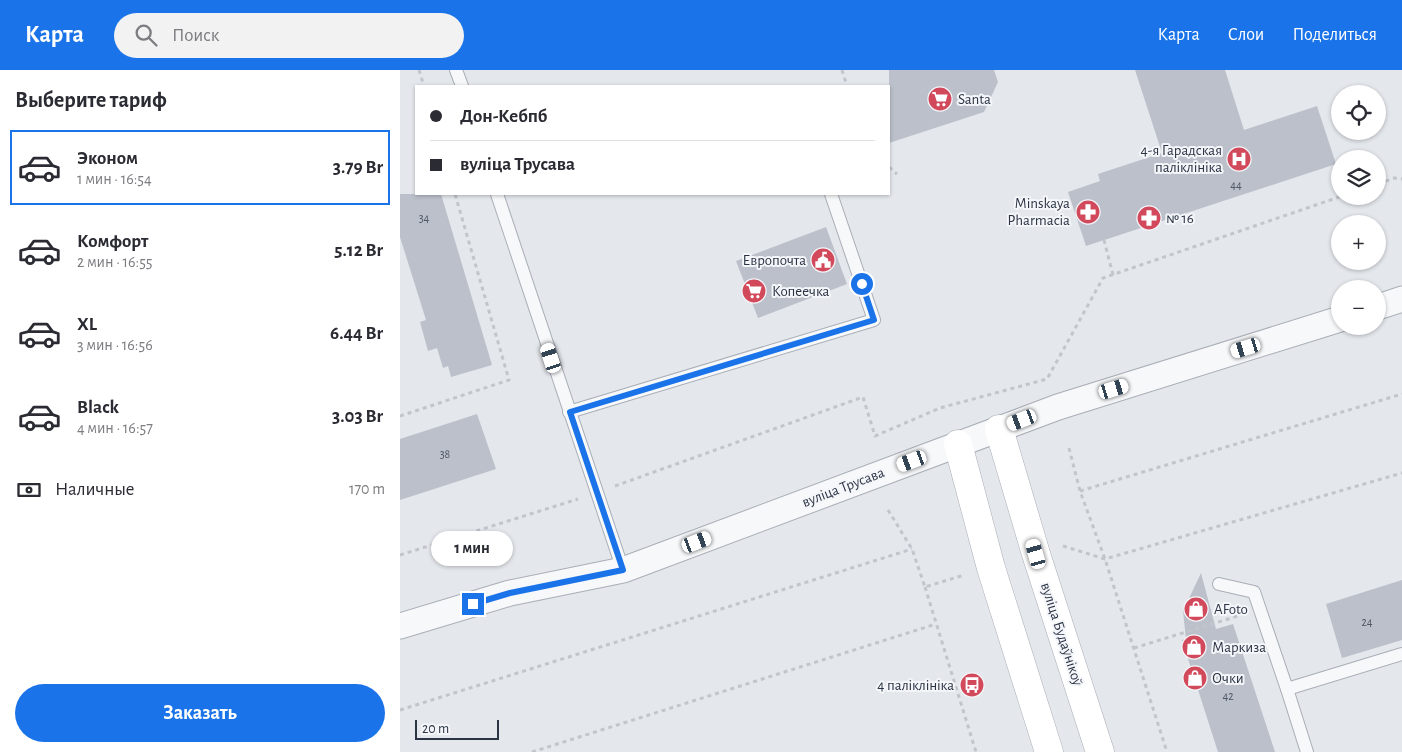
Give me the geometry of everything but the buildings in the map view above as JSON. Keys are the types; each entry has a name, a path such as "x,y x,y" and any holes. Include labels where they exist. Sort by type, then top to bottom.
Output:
{"street":[{"path":"1386,304 1402,299"},
{"name":"вуліца Трусава","path":"400,626 510,593 623,570 1058,407 1331,322"},
{"name":"вуліца Будаўнікоў","path":"999,429 1036,554 1100,752"},
{"path":"958,444 991,568 1048,752"}],"lane":[{"path":"456,70 462,85"},
{"path":"497,195 623,570"},
{"path":"570,412 874,320 831,195"},
{"path":"1219,584 1254,592 1307,752"},
{"path":"1287,689 1402,654"}],"path":[{"path":"419,70 424,85"},
{"path":"842,70 847,85"},
{"path":"890,167 897,174"},
{"path":"1386,181 1394,178 1402,179"},
{"path":"400,416 509,380 455,195"},
{"path":"400,555 596,493 863,397 875,436 940,408 1047,379 1103,278 1331,200"},
{"path":"1104,240 1113,275"},
{"path":"1080,491 1402,394"},
{"path":"1069,448 1080,491 1105,559 1167,752"},
{"path":"1062,546 1105,559 1402,473"},
{"path":"888,510 912,549 976,752"},
{"path":"400,710 912,549"},
{"path":"925,587 964,575"},
{"path":"1134,648 1245,614"},
{"path":"532,752 936,624"}],"place":[{"name":"Santa","path":"940,99"},
{"name":"4-я Гарадская паліклініка","path":"1239,159"},
{"name":"Minskaya Pharmacia","path":"1088,212"},
{"name":"№ 16","path":"1149,218"},
{"name":"Европочта","path":"823,260"},
{"name":"Копеечка","path":"754,291"},
{"name":"AFoto","path":"1196,609"},
{"name":"Маркиза","path":"1194,647"},
{"name":"Очки","path":"1195,678"},
{"name":"4 паліклініка","path":"972,685"}],"route":[{"path":"473,604 510,593 623,570 570,412 874,320 862,284"}]}
